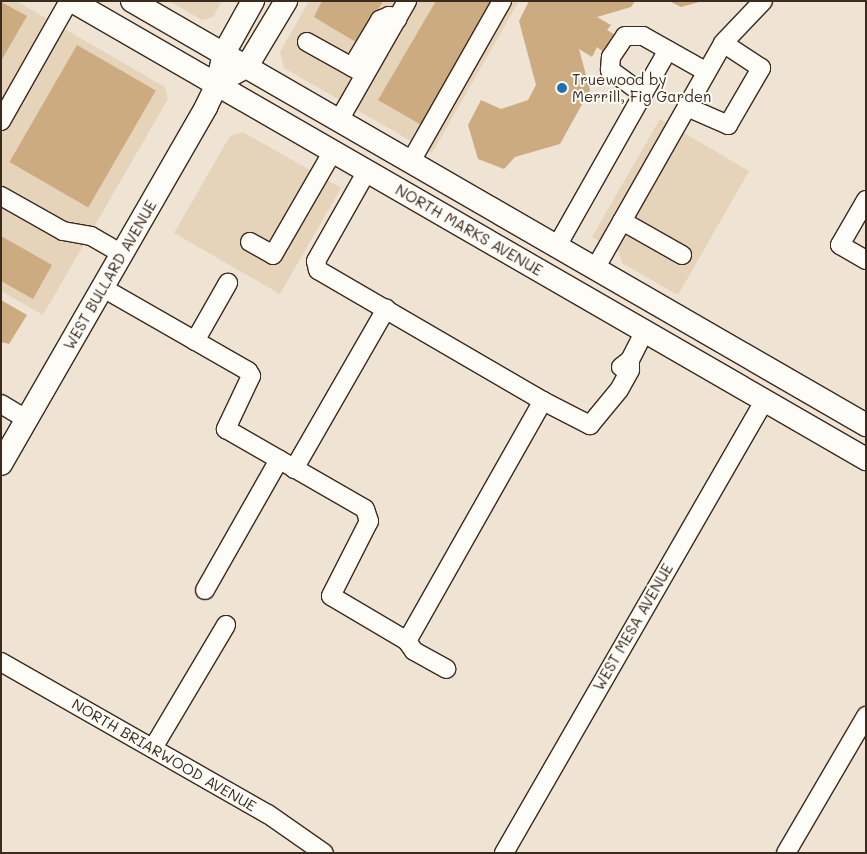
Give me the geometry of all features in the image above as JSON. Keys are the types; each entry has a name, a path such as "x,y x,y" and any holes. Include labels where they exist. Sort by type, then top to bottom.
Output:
{"main road":[{"name":"NORTH MARKS AVENUE","path":"70,1 217,84 764,403 866,459"},
{"name":"NORTH MARKS AVENUE","path":"132,1 247,66 338,122 596,267 866,425"},
{"name":"WEST BULLARD AVENUE","path":"1,464 28,420 217,84 224,53 253,1"},
{"name":"WEST BULLARD AVENUE","path":"217,84 247,66 286,1"},
{"path":"438,213 460,213 566,267 596,267"},
{"path":"764,403 785,398 866,442"}],"street":[{"path":"1,120 70,1"},
{"path":"338,122 359,70 397,19 407,1"},
{"path":"410,163 502,1"},
{"path":"596,267 723,42 763,1"},
{"path":"643,94 615,78 611,57 622,39 632,34 668,50 707,72"},
{"path":"307,42 359,70"},
{"path":"687,106 728,126 761,68 723,42"},
{"path":"557,246 668,50"},
{"path":"250,242 273,255 333,152"},
{"path":"367,171 316,266 543,401 590,425 630,370 630,360 644,333"},
{"path":"1,196 63,231 91,236 122,254"},
{"path":"866,200 840,246 866,260"},
{"path":"622,221 682,255"},
{"path":"196,341 228,283"},
{"path":"103,288 196,341 251,376 226,429 369,514 330,596 407,641 414,651 446,669"},
{"path":"294,469 386,309"},
{"path":"407,641 543,401"},
{"name":"WEST MESA AVENUE","path":"504,853 764,403"},
{"path":"1,404 28,420"},
{"path":"205,590 279,460"},
{"path":"154,748 226,625"},
{"name":"NORTH BRIARWOOD AVENUE","path":"1,662 268,814 324,853"},
{"path":"786,853 866,716"}],"shaded area":[{"path":"1,1 16,1 165,87 168,99 43,315 1,291"},
{"path":"169,1 222,1 213,17 202,20"},
{"path":"309,1 519,1 432,153 284,68 280,52"},
{"path":"660,119 749,171 678,295 622,263 619,252 592,237"},
{"path":"243,132 341,188 280,294 174,233 230,136"}],"building":[{"path":"322,1 383,1 359,44 314,17"},
{"path":"436,1 495,1 423,126 378,100"},
{"name":"Truewood by Merrill, Fig Garden","path":"529,1 635,1 631,7 597,17 611,25 607,30 630,44 619,64 597,47 592,57 579,49 590,90 560,144 515,157 504,169 478,159 468,125 481,100 501,109 528,100 536,85 519,21"},
{"path":"669,1 703,1 681,7"},
{"path":"1,2 27,16 1,61"},
{"path":"77,45 156,90 88,207 10,162"},
{"path":"1,236 52,265 33,299 1,281"},
{"path":"1,300 27,315 9,344 1,342"}],"place":[{"name":"Truewood by Merrill, Fig Garden","path":"562,88"}]}
